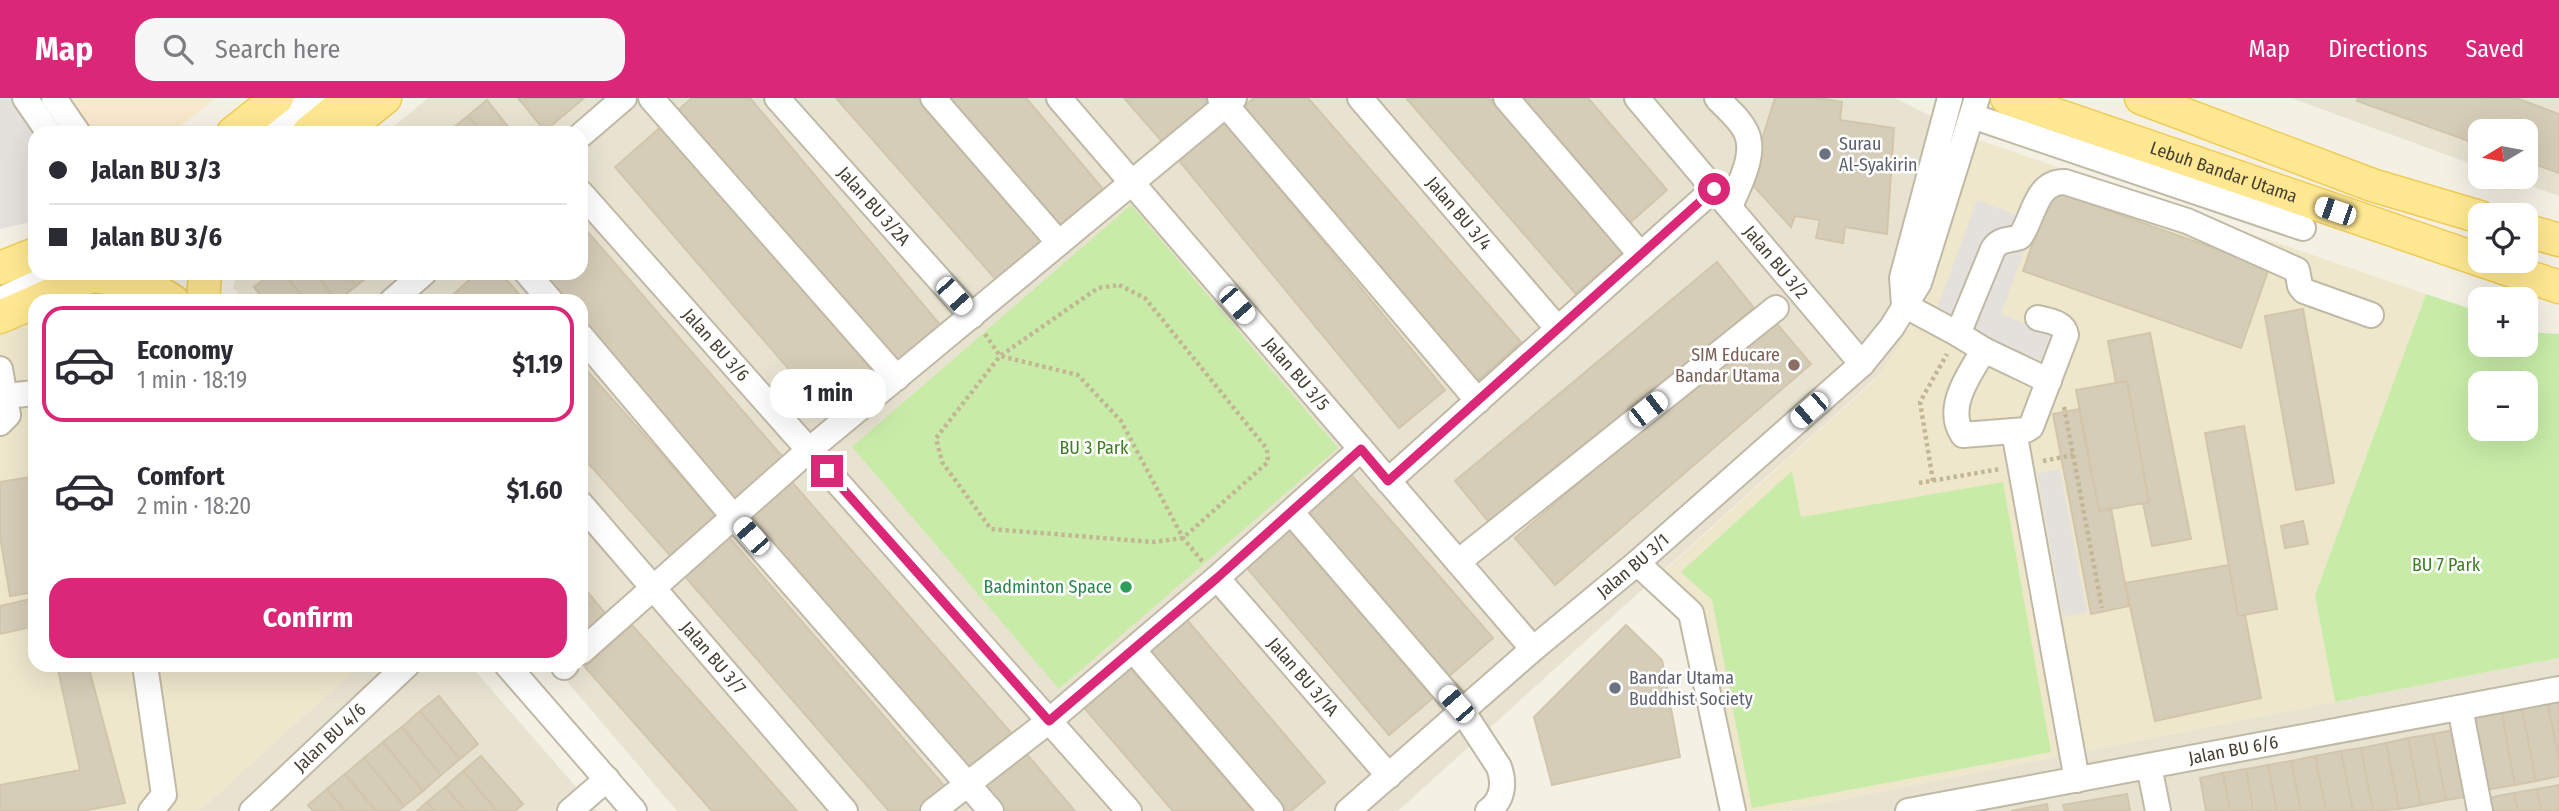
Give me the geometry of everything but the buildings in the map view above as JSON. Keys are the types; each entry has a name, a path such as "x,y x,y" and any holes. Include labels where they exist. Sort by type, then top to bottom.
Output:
{"main road":[{"path":"242,126 277,98"},
{"path":"316,126 350,98"},
{"path":"350,126 385,98"},
{"name":"Lebuh Bandar Utama","path":"2007,98 2112,132 2308,216 2559,287"},
{"path":"2158,102 2372,185 2468,213"},
{"path":"2538,234 2559,240"},
{"path":"0,268 28,257"},
{"path":"51,294 82,280"},
{"path":"128,280 163,294"},
{"path":"0,317 28,305"}],"street":[{"path":"25,98 44,126"},
{"path":"54,98 73,126"},
{"path":"280,126 313,98"},
{"path":"588,129 624,98"},
{"path":"651,98 897,378"},
{"name":"Jalan BU 3/2A","path":"777,98 972,316"},
{"path":"933,98 1059,243"},
{"name":"Jalan BU 3/5","path":"1059,98 1533,649"},
{"name":"Jalan BU 3/4","path":"1360,98 1559,330"},
{"path":"1506,98 1641,255"},
{"name":"Jalan BU 3/2","path":"1637,98 1862,364"},
{"path":"1388,481 1641,255 1722,198 1750,152 1749,142 1739,122 1717,98"},
{"path":"1950,98 1902,278 1904,305 1984,350 2049,381"},
{"path":"588,645 809,450 1227,100 1478,401"},
{"path":"1975,107 2105,161 2308,216 2287,265"},
{"name":"Jalan BU 3/1","path":"1348,811 1533,649 1637,564 1862,364 1892,327 1919,283 1975,107"},
{"path":"2094,192 2105,161"},
{"path":"1958,334 1993,248 2003,240 2020,237 2044,189 2056,182 2065,182 2187,221 2297,270 2300,286 2304,291 2371,315"},
{"name":"Jalan BU 3/6","path":"588,201 1129,811"},
{"path":"0,300 44,280"},
{"path":"164,280 177,294"},
{"path":"404,294 417,280"},
{"path":"533,280 545,294"},
{"path":"1458,562 1776,308"},
{"path":"1984,350 1958,392 1960,433 1968,436 2031,427 2066,335 2061,325 2038,318"},
{"path":"588,344 733,516 991,811"},
{"path":"0,423 8,415 2,381 28,390"},
{"path":"2014,431 2077,780"},
{"path":"933,811 1049,721 1133,650 1361,449"},
{"name":"Jalan BU 3/7","path":"588,512 845,811"},
{"path":"1291,512 1463,712 1499,767 1502,777 1503,789 1499,799 1488,811"},
{"path":"1637,564 1692,613 1733,811"},
{"name":"Jalan BU 3/1A","path":"1217,578 1389,776"},
{"path":"1133,650 1271,811"},
{"path":"146,672 164,795 151,811"},
{"name":"Jalan BU 4/6","path":"252,811 401,672"},
{"path":"513,672 634,811"},
{"name":"Jalan BU 6/6","path":"1908,811 1954,807 2077,780 2559,689"},
{"path":"2460,708 2480,811"},
{"path":"2149,766 2158,811"},
{"path":"570,811 607,779"}],"path":[{"path":"1119,285 1144,298 1267,449 1268,462 1183,538 1153,542 991,529 942,462 936,438 1000,356 1098,288 1119,285"},
{"path":"972,316 1000,356 1078,375 1121,421 1183,538 1217,578"},
{"path":"1919,484 1933,481 1920,402 1948,355 1938,350"},
{"path":"2063,404 2102,608"}],"shaded area":[{"path":"0,98 216,98 180,126 28,126 28,223 0,229"},
{"path":"0,98 24,98 33,126 28,126 28,223 0,229"},
{"path":"428,98 1895,98 1976,139 1928,291 1888,367 1398,811 677,811 559,672 588,672 588,294 238,294 233,288 235,280 588,280 588,126 394,126"},
{"path":"2291,98 2559,98 2559,196 2538,189 2538,119 2468,119 2468,163"},
{"path":"1976,139 2426,294 2315,595 2335,702 1782,811 1742,811 1700,610 1662,573 1876,379 1902,340"},
{"path":"1977,200 2035,222 2001,314 2060,337 2049,367 1932,322"},
{"path":"28,311 28,672 352,672 199,811 0,811 0,322"},
{"path":"2060,469 2087,612 2063,617 2037,473"},
{"path":"2559,658 2559,811 1782,811 2335,702"},
{"path":"352,672 476,672 597,811 199,811"}],"green space":[{"name":"BU 3 Park","path":"1131,205 1338,448 1059,689 852,447"},
{"name":"BU 7 Park","path":"2426,294 2468,308 2468,357 2538,357 2538,332 2559,334 2559,658 2335,702 2315,595"},
{"path":"1792,471 1801,517 2003,482 2051,752 1752,808 1712,600 1681,572"}],"place":[{"name":"Surau Al-Syakirin","path":"1825,154"},
{"name":"SIM Educare Bandar Utama","path":"1794,365"},
{"name":"Badminton Space","path":"1126,587"},
{"name":"Bandar Utama Buddhist Society","path":"1615,688"}],"route":[{"path":"827,471 1049,721 1217,578 1361,449 1388,481 1714,189"}]}
